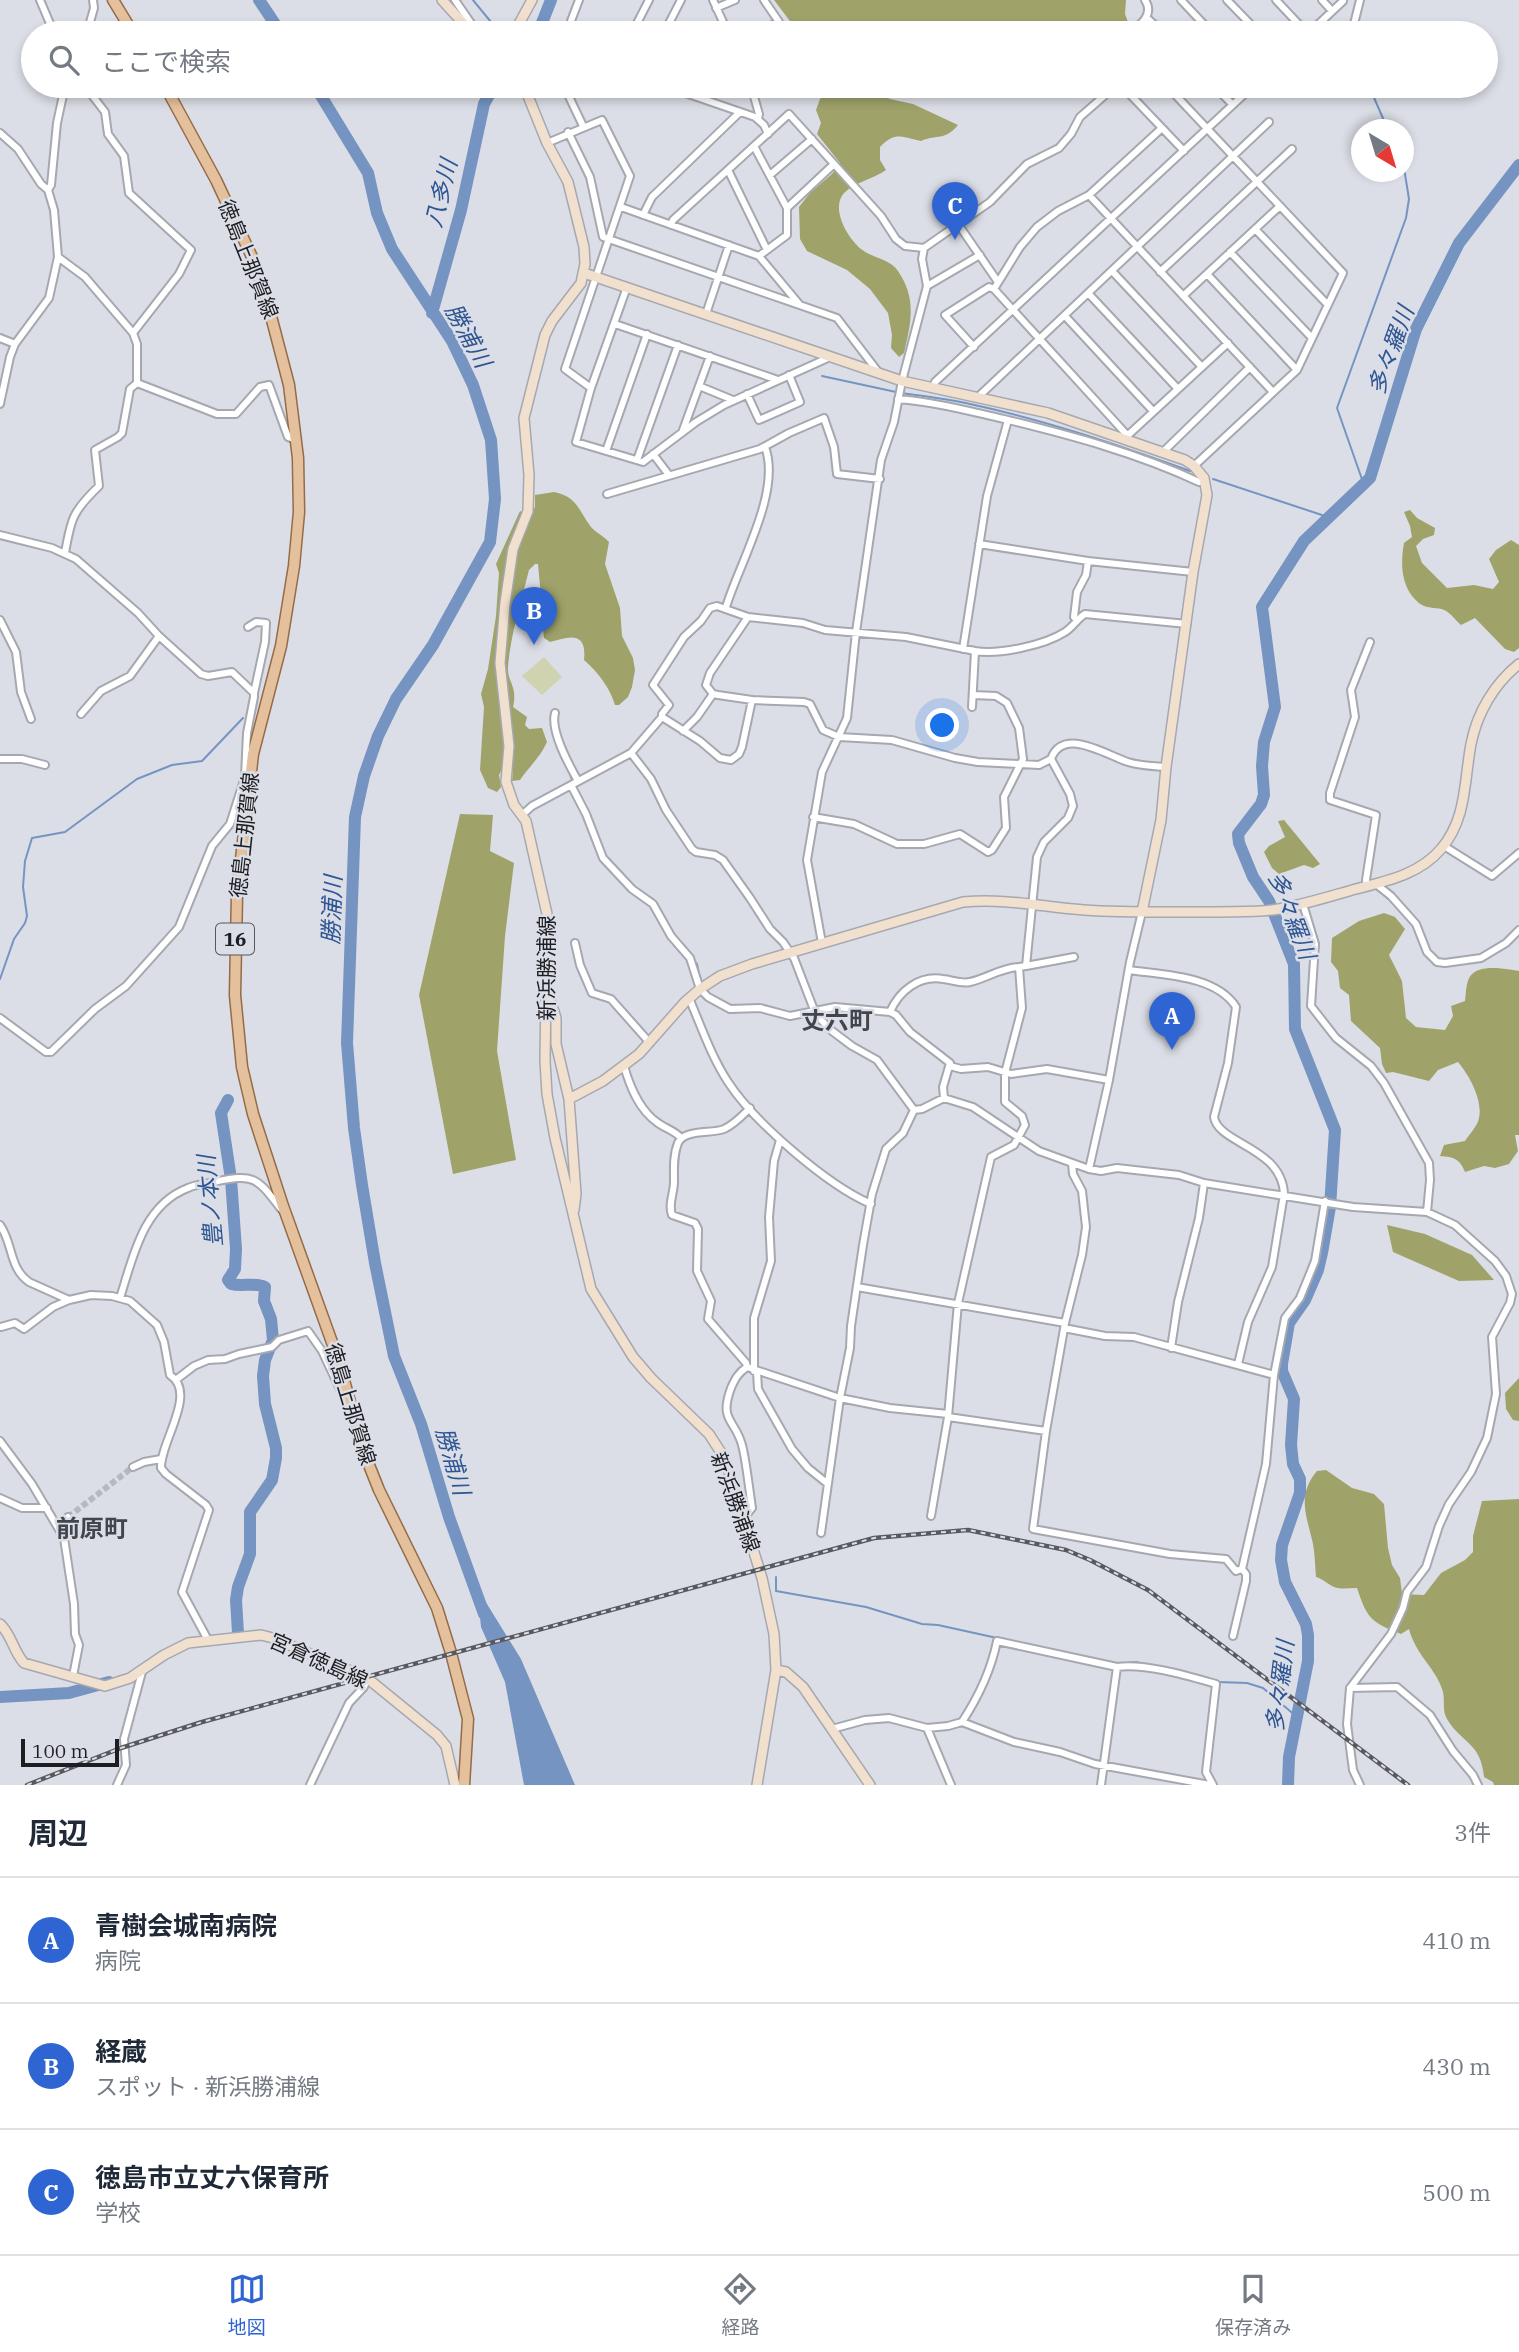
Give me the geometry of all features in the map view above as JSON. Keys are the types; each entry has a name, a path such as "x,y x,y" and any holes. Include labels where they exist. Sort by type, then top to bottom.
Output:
{"main road":[{"path":"113,0 126,21"},
{"name":"徳島上那賀線","path":"172,98 216,180 256,267 273,318 289,385 296,440 299,493 294,566 281,646 248,777 237,894 234,971 242,1067 253,1114 286,1216 338,1359 372,1472 437,1608 451,1653 468,1719 464,1785"}],"street":[{"path":"40,0 49,21"},
{"path":"90,21 93,0"},
{"path":"442,0 462,21"},
{"path":"455,0 469,21"},
{"path":"521,21 532,0"},
{"path":"570,21 579,0"},
{"path":"638,21 649,0"},
{"path":"670,21 681,0"},
{"path":"713,0 723,21"},
{"path":"716,8 735,0"},
{"path":"764,0 778,21"},
{"path":"1141,21 1146,17 1149,5 1145,0"},
{"path":"1181,0 1201,21"},
{"path":"1227,0 1247,21"},
{"path":"1276,0 1296,21"},
{"path":"1322,0 1332,11"},
{"path":"1354,21 1359,12 1360,0"},
{"path":"1321,21 1343,1"},
{"path":"1146,17 1150,21"},
{"path":"48,190 51,185 57,123 62,98"},
{"path":"95,98 106,112 108,134 124,156 128,193 191,250 179,274 133,333"},
{"path":"531,98 547,143 570,190 584,247 584,273 902,381 1048,413 1126,437 1194,466 1205,480 1207,495 1166,767 1161,820 1129,970 1110,1080 1089,1168"},
{"path":"570,98 583,126"},
{"path":"703,98 758,119 764,124 768,134"},
{"path":"754,98 758,119"},
{"path":"671,225 673,220 789,114 881,216 896,239 905,246 924,247 990,202 1027,164 1059,148 1080,117 1102,98"},
{"path":"1133,98 1184,151"},
{"path":"1178,98 1343,274 1297,370 1194,466"},
{"path":"1226,98 1233,105"},
{"path":"933,387 1240,98"},
{"path":"643,215 652,197 740,112"},
{"path":"547,143 602,120 630,176 565,369 591,388"},
{"path":"978,397 1269,122"},
{"path":"974,346 945,315 996,285 1020,247 1037,227 1058,211 1088,195 1162,128"},
{"path":"568,132 590,177 603,237 837,318 879,373"},
{"path":"0,133 18,149 41,184 48,190 54,210 58,257 50,298 15,344 0,404"},
{"path":"769,175 812,139"},
{"path":"754,146 787,208 787,236 759,256"},
{"path":"1160,272 1293,149"},
{"path":"787,208 834,164"},
{"path":"728,170 766,250"},
{"path":"1088,195 1273,392"},
{"path":"1183,296 1280,206"},
{"path":"621,207 759,256 800,305"},
{"path":"958,224 1014,309 1126,437"},
{"path":"1255,229 1328,305"},
{"path":"706,314 729,246"},
{"path":"822,943 807,860 813,817 822,772 847,718 856,632 881,460 894,422 927,286 922,259 924,247"},
{"path":"1230,252 1312,338"},
{"path":"927,286 979,255"},
{"path":"58,257 85,276 133,333 137,344 137,383 130,389 122,433 95,450 99,486 80,504 73,515 65,553"},
{"path":"1112,271 1202,367"},
{"name":"新浜勝浦線","path":"584,273 545,335 524,418 529,475 527,511 513,549 505,603 500,674 509,746 506,782 509,795 522,815 528,831 547,914 547,1094 591,1289 639,1364 709,1433 728,1469 768,1602 776,1649 776,1670 757,1785"},
{"path":"1207,274 1297,370"},
{"path":"627,287 591,388 576,442 643,462 682,432 733,400 830,357"},
{"path":"1088,293 1178,389"},
{"path":"1065,316 1153,411"},
{"path":"615,324 778,380"},
{"path":"606,451 647,334"},
{"path":"0,338 15,344"},
{"path":"1126,437 1228,343"},
{"path":"637,460 678,345"},
{"path":"682,432 710,356"},
{"path":"1163,452 1251,368"},
{"path":"747,394 759,420 800,402 789,375"},
{"path":"137,383 217,414 227,415 236,414 260,387 269,385 288,437 296,440"},
{"path":"699,386 733,400"},
{"path":"898,399 959,408 1048,429 1133,456 1199,482 1205,480"},
{"path":"607,494 765,447 824,418 834,447 837,474 880,479"},
{"path":"963,649 987,496 1008,420"},
{"path":"726,607 765,502 768,464 765,447"},
{"path":"653,454 669,475"},
{"path":"0,535 65,553 82,564 138,613 201,674 208,676 232,672 254,693"},
{"path":"979,544 1088,561 1194,572"},
{"path":"1077,620 1074,617 1077,592 1086,575 1088,561"},
{"path":"522,815 532,806 631,753 669,705 653,685 684,637 710,608 726,607 748,617 803,623 818,628 906,637 989,653 1014,650 1062,634 1085,614 1187,624"},
{"path":"748,617 710,673 706,685 713,694 810,704 823,730 839,737 892,740 966,760 1039,765 1051,759 1060,745 1074,743 1131,763 1166,767"},
{"path":"0,620 16,652 21,692 31,719"},
{"path":"0,1018 46,1052 51,1052 95,1009 126,986 179,927 212,846 230,824 248,777 247,733 265,642 266,623 256,622 248,627"},
{"path":"81,714 102,691 130,676 159,636"},
{"path":"1370,642 1351,690 1355,717 1330,793 1330,800 1376,816 1366,880 1391,896 1416,924 1427,953 1437,962 1481,958 1506,943 1519,930"},
{"path":"972,707 975,651"},
{"path":"569,1099 580,1095 624,1066 650,1043 689,998 735,970 963,902 1031,902 1080,909 1142,912 1257,911 1304,904 1372,885 1418,868 1431,860 1444,846 1459,819 1471,744 1481,713 1500,683 1519,664"},
{"path":"683,730 697,717 713,694"},
{"path":"813,817 854,824 897,844 924,844 960,834 988,852 994,848 1006,828 1004,797 1023,759 1019,728 1007,703 996,696 973,695"},
{"path":"662,717 700,741 720,758 731,760 739,754 742,747 751,700"},
{"path":"555,713 552,722 603,858 632,889 653,904 671,936 690,958 700,989 708,997 730,1009 760,1008 790,1016 841,1007 890,1012 931,1050 948,1060 950,1066 943,1087 944,1098"},
{"path":"631,753 651,779 666,810 692,849 723,860 764,922 790,953 814,1011 832,1031 877,1060 914,1110"},
{"path":"0,759 45,765"},
{"path":"930,1516 948,1415 958,1303 991,1157 1014,1145 1025,1125 1022,1116 1005,1102 1005,1073 1022,1008 1022,966 1036,864 1042,846 1068,818 1073,806 1070,794 1051,759"},
{"path":"1444,846 1492,876 1519,853"},
{"path":"1304,904 1315,944 1311,1006 1336,1038 1371,1066 1384,1083 1429,1163 1427,1212"},
{"path":"575,943 580,965 592,993 611,999 650,1043"},
{"path":"890,1012 903,992 922,980 941,978 967,983 1000,970 1074,957"},
{"path":"1129,970 1206,985 1235,1003 1237,1007 1228,1063 1215,1109 1215,1124 1224,1133 1238,1139 1270,1162 1284,1187 1272,1267 1248,1322 1238,1364"},
{"path":"547,990 556,1018 556,1044 569,1099 576,1194 573,1218"},
{"path":"689,998 721,1071 750,1108 780,1140 821,1173 871,1205"},
{"path":"624,1066 639,1102 659,1124 681,1138"},
{"path":"950,1066 961,1069 988,1067 1005,1073 1047,1069 1110,1080"},
{"path":"914,1110 944,1098 973,1107 1039,1152 1101,1171 1117,1168 1179,1175 1203,1183 1353,1207 1427,1212 1455,1225 1495,1261 1506,1276 1512,1294 1492,1338 1496,1394 1483,1448 1471,1472 1449,1504 1426,1567 1407,1592 1391,1634 1350,1688 1347,1724 1353,1770 1360,1785"},
{"path":"750,1108 741,1119 723,1130 684,1136 678,1141 670,1209 677,1218 695,1223 698,1229 697,1271 711,1301 709,1320 747,1367 840,1398 890,1408 1046,1430"},
{"path":"821,1532 857,1287 878,1171 886,1149 903,1133 914,1110"},
{"path":"780,1140 774,1161 769,1217 771,1261 754,1318 758,1389 792,1449 808,1468 828,1484"},
{"path":"1072,1164 1073,1174 1082,1191 1086,1227 1046,1430 1033,1529 1170,1553 1226,1559 1236,1571 1242,1569"},
{"path":"120,1298 146,1224 172,1196 189,1187 226,1179 256,1180 286,1216"},
{"path":"1171,1348 1178,1301 1199,1218 1203,1183"},
{"path":"1242,1569 1266,1464 1274,1375 1285,1318 1300,1298 1315,1261 1329,1202"},
{"path":"0,1225 5,1232 11,1257 24,1278 69,1300"},
{"path":"857,1287 958,1303 1105,1336 1134,1337 1274,1375"},
{"path":"1,1327 15,1323 24,1329 53,1307 91,1295 130,1301 156,1325 164,1342 170,1375 177,1379 179,1385 180,1405 161,1460 161,1468 209,1510 182,1592 208,1640"},
{"path":"177,1379 194,1366 208,1360 225,1359 272,1347 279,1340 308,1331 322,1351 345,1400 350,1403"},
{"path":"744,1518 752,1508 743,1450 740,1437 726,1413 726,1404 735,1378 747,1367"},
{"path":"0,1441 57,1524 67,1549 67,1565 75,1604 75,1634 79,1645 73,1676"},
{"path":"134,1467 161,1460"},
{"path":"0,1499 22,1508 47,1508"},
{"path":"57,1524 68,1517"},
{"path":"1233,1636 1246,1581 1246,1574 1242,1569"},
{"name":"宮倉徳島線","path":"0,1624 10,1636 24,1663 105,1686 142,1672 179,1646 261,1635 367,1678 437,1735 446,1746 455,1785"},
{"path":"832,1729 849,1723 889,1718 927,1728 948,1727 962,1722 980,1693 993,1661 997,1641 1117,1667 1137,1665 1216,1684 1206,1772 1211,1785"},
{"path":"1101,1785 1117,1667"},
{"path":"776,1670 793,1676 870,1785"},
{"path":"117,1785 126,1765 124,1739 142,1672"},
{"path":"310,1785 349,1703 364,1687 367,1678"},
{"path":"1350,1688 1397,1687 1430,1714 1452,1751 1473,1775 1478,1785"},
{"path":"962,1722 1014,1742 1102,1765 1211,1785"},
{"path":"927,1728 951,1785"}],"green space":[{"path":"774,0 1126,0 1128,21 790,21"},
{"path":"820,98 888,98 913,104 958,125 945,135 921,141 899,136 885,142 880,147 880,160 886,170 848,189 840,200 842,223 851,238 865,252 895,267 908,291 910,321 904,353 899,357 891,348 892,335 888,313 870,289 847,270 807,251 800,239 799,207 840,163 817,134 821,123 816,110"},
{"path":"554,492 573,501 591,527 609,542 605,564 620,608 622,636 633,658 635,670 632,687 628,697 615,705 603,681 584,660 583,644 580,640 570,637 550,642 544,638 543,629 547,619 538,564 535,564 529,570 517,618 508,672 514,694 513,707 527,717 525,725 529,729 542,728 547,742 520,780 512,781 513,770 503,767 499,775 501,787 497,792 488,788 480,770 484,707 481,694 488,669 496,616 499,573 496,564 520,511 530,517 535,507 535,495"},
{"path":"1410,510 1417,518 1435,528 1434,535 1423,539 1416,546 1422,563 1447,588 1474,585 1493,589 1499,582 1489,559 1496,550 1511,540 1519,545 1519,648 1514,652 1505,649 1475,618 1461,625 1446,611 1422,605 1415,599 1406,585 1402,560 1404,543 1412,537 1404,512"},
{"path":"544,657 562,677 542,695 522,676"},
{"path":"460,814 493,815 490,851 514,863 505,936 497,1051 516,1160 453,1174 419,995"},
{"path":"1284,820 1320,864 1313,868 1304,865 1279,874 1272,868 1264,852 1285,837 1278,821"},
{"path":"1384,913 1395,917 1405,929 1389,955 1402,981 1406,1018 1416,1027 1445,1030 1453,1016 1451,1006 1465,1001 1469,978 1478,970 1492,968 1519,971 1519,1135 1515,1135 1518,1151 1509,1164 1495,1168 1484,1166 1465,1172 1456,1160 1440,1156 1444,1145 1465,1141 1479,1118 1477,1096 1458,1062 1438,1070 1429,1081 1393,1072 1386,1073 1380,1048 1351,1021 1349,995 1340,988 1338,971 1331,962 1332,938 1359,921"},
{"path":"1387,1225 1425,1234 1472,1255 1494,1280 1459,1281 1393,1252"},
{"path":"1519,1378 1519,1421 1513,1420 1506,1409 1505,1393"},
{"path":"1326,1470 1352,1488 1374,1494 1384,1504 1388,1548 1392,1565 1400,1578 1402,1594 1424,1595 1441,1573 1465,1560 1473,1552 1473,1536 1482,1501 1519,1499 1519,1785 1494,1785 1484,1777 1475,1750 1447,1719 1440,1684 1416,1647 1409,1629 1401,1634 1382,1626 1367,1613 1357,1588 1335,1587 1316,1577 1305,1498 1317,1471"}],"water":[{"path":"477,1588 521,1659 575,1785 524,1785 505,1682 481,1627"}],"waterway":[{"name":"勝浦川","path":"259,0 273,21"},
{"path":"473,0 490,21"},
{"name":"八多川","path":"543,21 551,0"},
{"name":"勝浦川","path":"322,98 368,173 377,213 392,249 452,341 473,385 491,440 495,499 490,542 433,645 396,699 378,736 364,776 355,817 347,1043 362,1185 394,1356 421,1424 449,1517 484,1614"},
{"name":"八多川","path":"432,313 461,210 487,98"},
{"path":"1374,98 1383,119"},
{"name":"多々羅川","path":"1288,1785 1289,1757 1308,1661 1308,1635 1306,1624 1285,1582 1281,1560 1282,1545 1300,1493 1300,1479 1293,1464 1291,1445 1294,1399 1282,1371 1282,1364 1289,1323 1305,1300 1322,1253 1330,1207 1335,1130 1295,1029 1294,964 1269,901 1253,877 1239,843 1238,834 1261,804 1264,795 1264,742 1275,707 1262,607 1304,541 1370,478 1416,329 1459,243 1519,165"},
{"path":"1364,485 1337,408 1406,218 1409,199 1406,182"},
{"path":"822,376 896,392"},
{"path":"901,393 962,402 1054,425 1190,471"},
{"path":"1213,479 1328,517"},
{"path":"0,979 14,939 27,916 23,887 25,861 32,838 65,832 137,779 172,765 202,761 243,718"},
{"path":"568,768 573,783"},
{"path":"639,890 653,899 663,916"},
{"path":"682,943 697,964 700,979"},
{"name":"豊ノ本川","path":"228,1100 221,1113 231,1179 236,1249 235,1269 228,1280 231,1284 265,1287 264,1301 271,1319 273,1340 265,1360 263,1376 265,1404 276,1448 272,1480 250,1512 250,1554 236,1600 238,1633"},
{"path":"776,1577 776,1591 866,1607 922,1624 997,1638"},
{"path":"1129,1663 1148,1665"},
{"name":"豊ノ本川","path":"0,1697 69,1693 109,1682"},
{"path":"1218,1682 1247,1683 1263,1688 1297,1717"}],"tunnel":[{"path":"68,1517 133,1467"}],"railway":[{"path":"27,1785 121,1748 202,1722 874,1538 968,1530 1066,1550 1148,1590 1408,1785"}],"place":[{"name":"徳島市立丈六保育所","path":"955,240"},
{"name":"経蔵","path":"534,645"},
{"name":"青樹会城南病院","path":"1172,1050"}],"district":[{"name":"丈六町","path":"837,1020"},
{"name":"前原町","path":"92,1528"}]}
